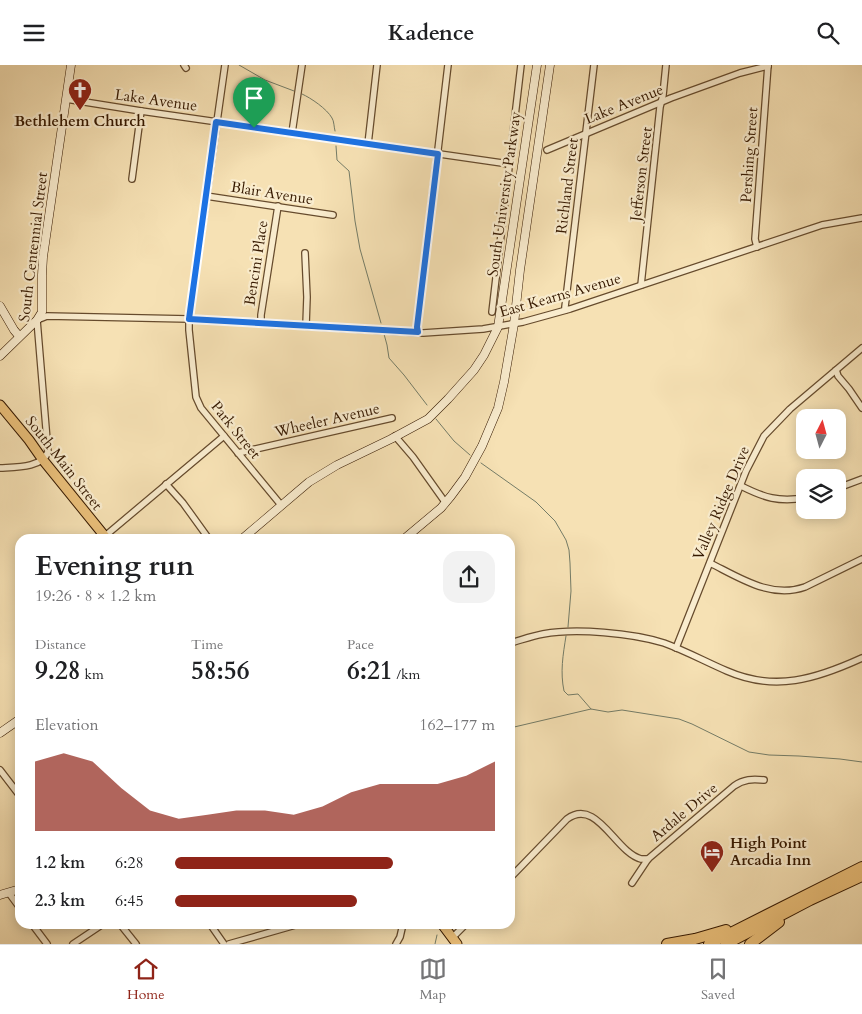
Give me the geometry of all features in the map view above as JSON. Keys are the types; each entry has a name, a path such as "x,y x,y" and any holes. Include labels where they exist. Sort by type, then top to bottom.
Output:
{"highway":[{"path":"710,944 862,867"},
{"path":"726,944 810,900 862,876"},
{"path":"750,944 795,909"},
{"path":"667,944 719,932 765,915"}],"main road":[{"name":"South Centennial Street","path":"36,320 42,313 41,283 43,257 72,65"},
{"name":"South University Parkway","path":"248,534 309,483 337,465 428,419 474,370 484,355 498,327 537,65"},
{"name":"South University Parkway","path":"410,534 441,508 465,477 482,446 498,408 514,324 524,241 550,65"},
{"path":"0,306 14,330 20,336"},
{"path":"0,356 36,320"},
{"name":"South Main Street","path":"0,405 104,534"},
{"path":"0,733 15,722"},
{"path":"0,895 15,891"},
{"path":"446,929 455,940"}],"street":[{"name":"Park Street","path":"225,65 189,319 196,397 201,408 281,505"},
{"path":"292,133 302,65"},
{"path":"368,144 377,65"},
{"path":"418,332 417,327 448,65"},
{"path":"492,312 521,65"},
{"name":"Richland Street","path":"565,310 594,65"},
{"name":"Jefferson Street","path":"641,285 666,65"},
{"name":"Lake Avenue","path":"547,150 671,98 768,65"},
{"name":"Pershing Street","path":"757,247 755,239 768,65"},
{"name":"Lake Avenue","path":"66,99 509,164"},
{"path":"132,179 141,111"},
{"name":"Blair Avenue","path":"206,196 333,215"},
{"name":"Bencini Place","path":"261,323 278,206"},
{"name":"East Kearns Avenue","path":"36,320 47,316 189,319 418,332 483,329 514,324 565,310 822,225 862,218"},
{"path":"305,253 306,325"},
{"name":"South Centennial Street","path":"36,320 48,452 43,460"},
{"name":"Valley Ridge Drive","path":"676,648 751,459 764,436 790,409 862,348"},
{"path":"836,370 838,376 850,389 862,407"},
{"name":"Wheeler Avenue","path":"238,453 392,418"},
{"path":"109,534 121,521 224,436"},
{"path":"396,436 446,502"},
{"path":"0,468 31,465 43,460"},
{"path":"846,485 862,479"},
{"path":"166,484 183,503 205,534"},
{"path":"741,486 772,499 796,499"},
{"path":"710,563 756,586 782,591 805,587 862,559"},
{"path":"515,642 544,634 575,632 595,632 639,637 676,648 746,678 775,682 822,675 862,658"},
{"path":"0,770 15,790"},
{"name":"Ardale Drive","path":"632,883 648,859 738,783 749,779 764,780"},
{"path":"515,874 567,819 583,813 593,817 630,853 641,859 648,859"},
{"path":"9,893 15,901"},
{"path":"36,929 47,944"},
{"path":"73,944 96,929"},
{"path":"124,929 136,944"},
{"path":"214,929 224,944"},
{"path":"229,944 282,929"},
{"path":"396,944 402,929"},
{"path":"455,940 463,929"}],"waterway":[{"path":"239,65 265,80 294,91"},
{"path":"302,94 310,98 330,115 335,131"},
{"path":"336,146 337,160 349,171 360,249 381,323"},
{"path":"384,334 389,358 427,405"},
{"path":"436,419 454,441 470,455"},
{"path":"481,463 536,502 555,521 566,540 569,550 571,591 568,627"},
{"path":"566,636 562,670 564,691 568,695 578,694 591,709"},
{"path":"515,727 591,709 608,712 622,710 679,719 749,752 862,762"},
{"path":"435,944 437,935"}],"place":[{"name":"Bethlehem Church","path":"80,111"},
{"name":"High Point Arcadia Inn","path":"712,873"}],"route":[{"path":"216,122 254,128 438,154 417,327 418,332 189,319 216,122"}]}
